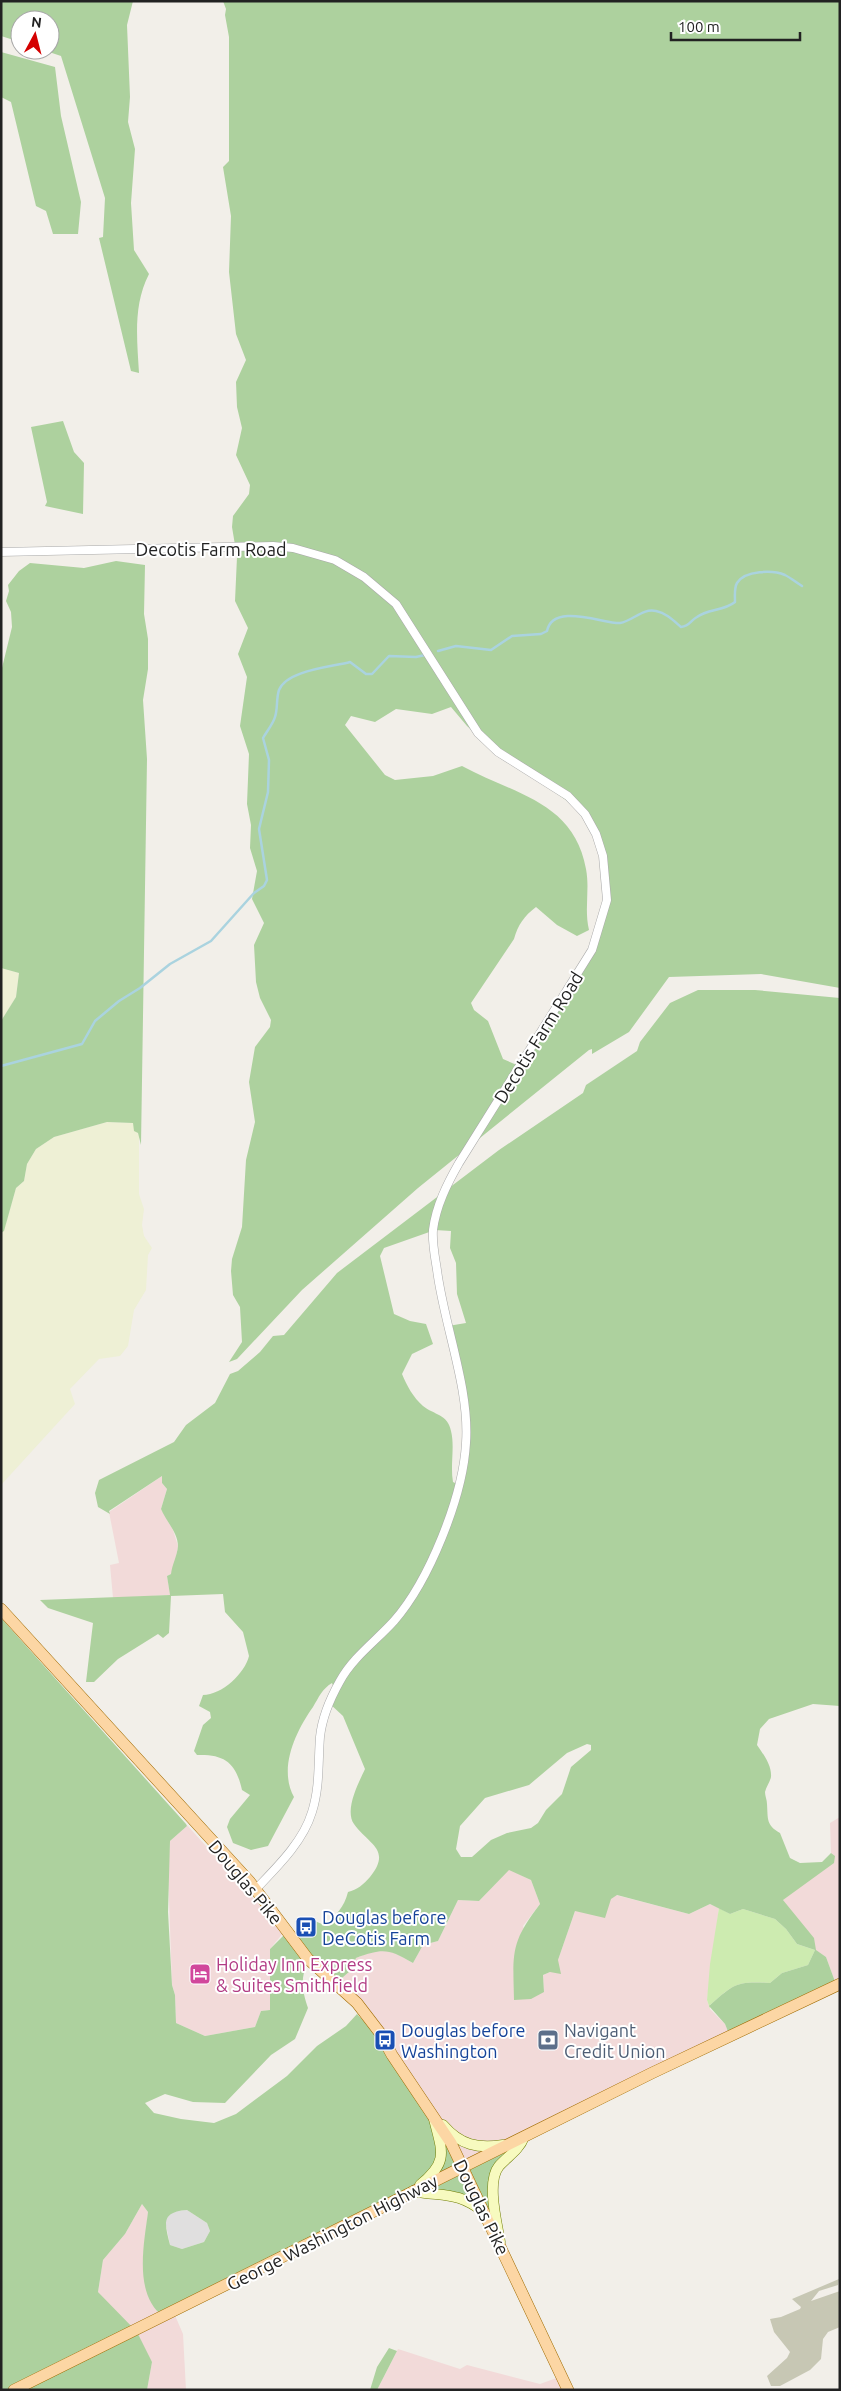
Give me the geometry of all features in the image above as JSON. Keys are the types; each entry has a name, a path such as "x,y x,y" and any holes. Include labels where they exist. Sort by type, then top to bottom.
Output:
{"main road":[{"name":"Douglas Pike","path":"1,1609 256,1889 308,1959 357,2003 380,2033 392,2055 432,2113 463,2167 568,2390"},
{"name":"George Washington Highway","path":"14,2390 652,2073 840,1984"},
{"path":"432,2113 452,2134 472,2146 484,2148 507,2145 524,2137"},
{"path":"413,2191 435,2173 440,2162 440,2142 432,2113"},
{"path":"500,2243 494,2204 495,2175 500,2165 520,2146 524,2137"},
{"path":"413,2191 432,2195 454,2195 486,2213"}],"street":[{"name":"Decotis Farm Road","path":"1,552 273,546 293,548 335,560 364,577 396,604 478,733 498,752 568,796 585,814 596,834 603,856 607,900 592,950 459,1163 443,1192 433,1230 438,1279 466,1408 466,1442 462,1482 455,1506 412,1599 394,1622 354,1661 340,1680 325,1714 320,1736 320,1763 312,1813 303,1833 275,1870 256,1889"}],"shaded area":[{"path":"1,968 19,973 16,997 1,1021"},
{"path":"107,1122 133,1123 139,1136 139,1194 144,1209 142,1225 144,1236 152,1248 148,1255 146,1290 134,1310 128,1346 120,1356 99,1359 70,1389 75,1404 1,1485 1,1233 4,1230 16,1188 24,1181 27,1164 36,1149 54,1137"},
{"path":"162,1476 162,1483 167,1489 161,1509 173,1530 178,1546 175,1564 171,1574 167,1576 170,1595 113,1598 110,1565 119,1563 109,1512"},
{"path":"840,1817 840,1986 837,1987 826,1957 815,1950 783,1900 835,1857 831,1853 830,1823"},
{"path":"186,1824 284,1932 270,1949 270,2010 261,2011 255,2027 205,2036 176,2023 175,1995 172,1985 168,1870 170,1841 187,1826"},
{"path":"509,1869 531,1880 540,1904 523,1926 544,1992 543,1975 550,1972 558,1960 575,1911 616,1895 689,1914 710,1904 719,1908 707,2000 710,2009 725,2024 731,2039 465,2168 360,2015 334,1985 350,1971 356,1958 371,1952 390,1950 413,1963 423,1945 438,1941 458,1900 479,1901"},
{"path":"142,2204 148,2212 143,2261 174,2313 183,2334 186,2390 147,2390 152,2362 98,2292 103,2260 125,2234"},
{"path":"187,2210 207,2223 210,2231 204,2242 182,2249 170,2245 165,2220 167,2216 176,2211"},
{"path":"839,2279 838,2285 819,2291 811,2301 840,2291 840,2327 828,2332 823,2339 821,2359 810,2370 780,2386 771,2386 767,2376 787,2358 790,2352 774,2332 770,2319 781,2317 800,2309 801,2307 792,2299"},
{"path":"398,2349 460,2369 467,2365 540,2384 562,2376 570,2390 377,2390"}],"green space":[{"path":"1,1 133,1 127,25 130,97 128,122 135,149 131,203 134,250 149,274 140,298 138,310 139,373 131,371 99,238 103,237 105,198 60,56 60,10 10,10 10,39 1,36"},
{"path":"223,1 840,1 840,988 761,974 669,977 629,1032 592,1054 592,1049 589,1050 418,1188 302,1290 237,1359 229,1362 242,1342 240,1307 233,1295 231,1271 232,1259 242,1227 246,1160 255,1122 249,1082 255,1047 270,1027 271,1020 260,998 256,982 254,945 264,923 252,899 257,871 250,848 251,825 247,804 249,754 240,726 247,677 238,654 248,628 235,601 237,557 232,527 233,516 249,494 250,485 236,455 242,428 237,407 236,382 246,360 236,334 229,272 231,216 223,167 229,161 229,37 225,15 226,9","holes":["451,707 467,726 488,745 570,803 586,820 600,847 606,908 597,946 519,1066 503,1059 488,1021 474,1010 471,1003 514,939 522,921 536,907 557,925 577,936 589,930 587,877 579,846 569,828 539,802 462,766 433,776 395,780 385,775 345,725 351,716 375,722 396,709 432,714"]},
{"path":"1,52 10,54 10,60 30,60 55,67 61,116 81,202 78,234 53,234 46,211 36,206 11,102 1,97"},
{"path":"63,421 74,452 84,463 83,514 45,506 47,502 31,427"},
{"path":"116,561 145,565 144,614 148,639 148,669 143,700 147,759 141,1145 138,1133 134,1131 133,1123 107,1122 54,1137 36,1149 27,1164 24,1181 16,1188 4,1231 1,1233 1,1021 16,997 19,973 1,968 1,672 12,627 11,612 6,601 9,591 8,585 19,571 30,563 84,568"},
{"path":"698,990 755,990 840,998 840,1706 813,1704 769,1719 760,1729 757,1745 767,1760 771,1773 765,1792 769,1821 772,1827 780,1833 790,1858 800,1863 822,1862 831,1853 835,1856 834,1863 783,1900 814,1938 816,1950 826,1957 837,1987 731,2039 725,2024 709,2006 736,1985 770,1983 782,1973 808,1965 815,1950 797,1944 786,1929 775,1919 743,1909 730,1914 710,1904 689,1914 617,1895 611,1899 605,1918 575,1911 558,1960 561,1974 550,1972 543,1975 544,1992 531,1999 514,2000 513,1971 515,1949 523,1929 540,1904 531,1880 509,1870 479,1901 458,1900 438,1941 423,1945 413,1963 397,1955 380,1951 356,1958 350,1971 334,1985 308,1961 303,1985 308,2008 295,2039 271,2055 225,2103 193,2102 165,2094 145,2103 154,2113 214,2123 236,2114 287,2076 317,2046 346,2026 357,2014 376,2034 465,2168 516,2143 496,2168 497,2221 465,2198 414,2195 164,2317 154,2307 144,2283 143,2253 148,2212 142,2204 125,2234 103,2260 98,2292 137,2332 152,2362 147,2390 1,2390 1,1618 187,1826 170,1841 168,1912 176,2023 205,2036 255,2027 261,2011 270,2010 270,1949 285,1934 294,1942 311,1929 315,1921 324,1925 339,1911 348,1892 360,1886 370,1877 379,1860 379,1853 376,1848 354,1824 351,1818 353,1796 365,1769 343,1716 329,1703 335,1691 332,1683 323,1691 307,1717 295,1738 291,1750 288,1774 294,1797 268,1846 251,1850 233,1843 227,1827 230,1819 250,1795 242,1790 233,1767 228,1762 215,1756 197,1755 194,1751 203,1725 211,1718 210,1712 199,1706 203,1695 218,1691 232,1682 247,1663 249,1656 243,1632 225,1612 223,1594 171,1596 169,1633 163,1638 158,1634 118,1659 94,1682 86,1682 93,1623 48,1608 40,1600 170,1595 167,1576 171,1574 178,1546 174,1532 161,1509 167,1489 162,1483 162,1476 109,1511 110,1514 98,1507 95,1493 99,1480 174,1442 186,1425 215,1403 230,1374 238,1371 260,1352 273,1336 284,1335 337,1273 499,1150 583,1093 586,1085 637,1051 640,1042 670,1003","holes":["435,1230 451,1231 450,1248 456,1263 457,1294 466,1323 448,1326 464,1413 461,1486 453,1482 453,1443 447,1421 419,1403 402,1374 412,1354 433,1344 426,1324 410,1321 394,1314 380,1256 384,1248","587,1744 591,1745 591,1750 571,1767 562,1794 546,1810 538,1823 531,1828 507,1833 491,1840 472,1857 461,1857 456,1849 460,1826 485,1798 529,1785 567,1753","187,2210 207,2223 210,2231 204,2242 182,2249 170,2245 166,2220 168,2216 178,2211"]},
{"path":"719,1908 730,1914 743,1909 775,1919 786,1929 797,1944 815,1950 808,1965 782,1973 770,1983 736,1985 710,2005 710,2009 707,2000 710,1964"},
{"path":"389,2348 397,2351 377,2390 370,2390 377,2367"}],"waterway":[{"path":"438,651 456,646 491,650 512,636 541,634 547,631 551,622 569,616 620,623 646,611 656,611 666,615 681,627 701,614 731,605 735,602 737,583 753,573 780,573 802,586"},
{"path":"1,1066 82,1044 95,1021 170,964 211,941 254,893 264,886 267,880 259,829 268,792 269,760 263,738 274,720 278,693 284,683 311,670 350,662 366,674 372,674 389,656 416,657 425,655"}],"place":[{"name":"Douglas before DeCotis Farm","path":"306,1927"},
{"name":"Holiday Inn Express & Suites Smithfield","path":"200,1974"},
{"name":"Douglas before Washington","path":"385,2040"},
{"name":"Navigant Credit Union","path":"548,2040"}]}
